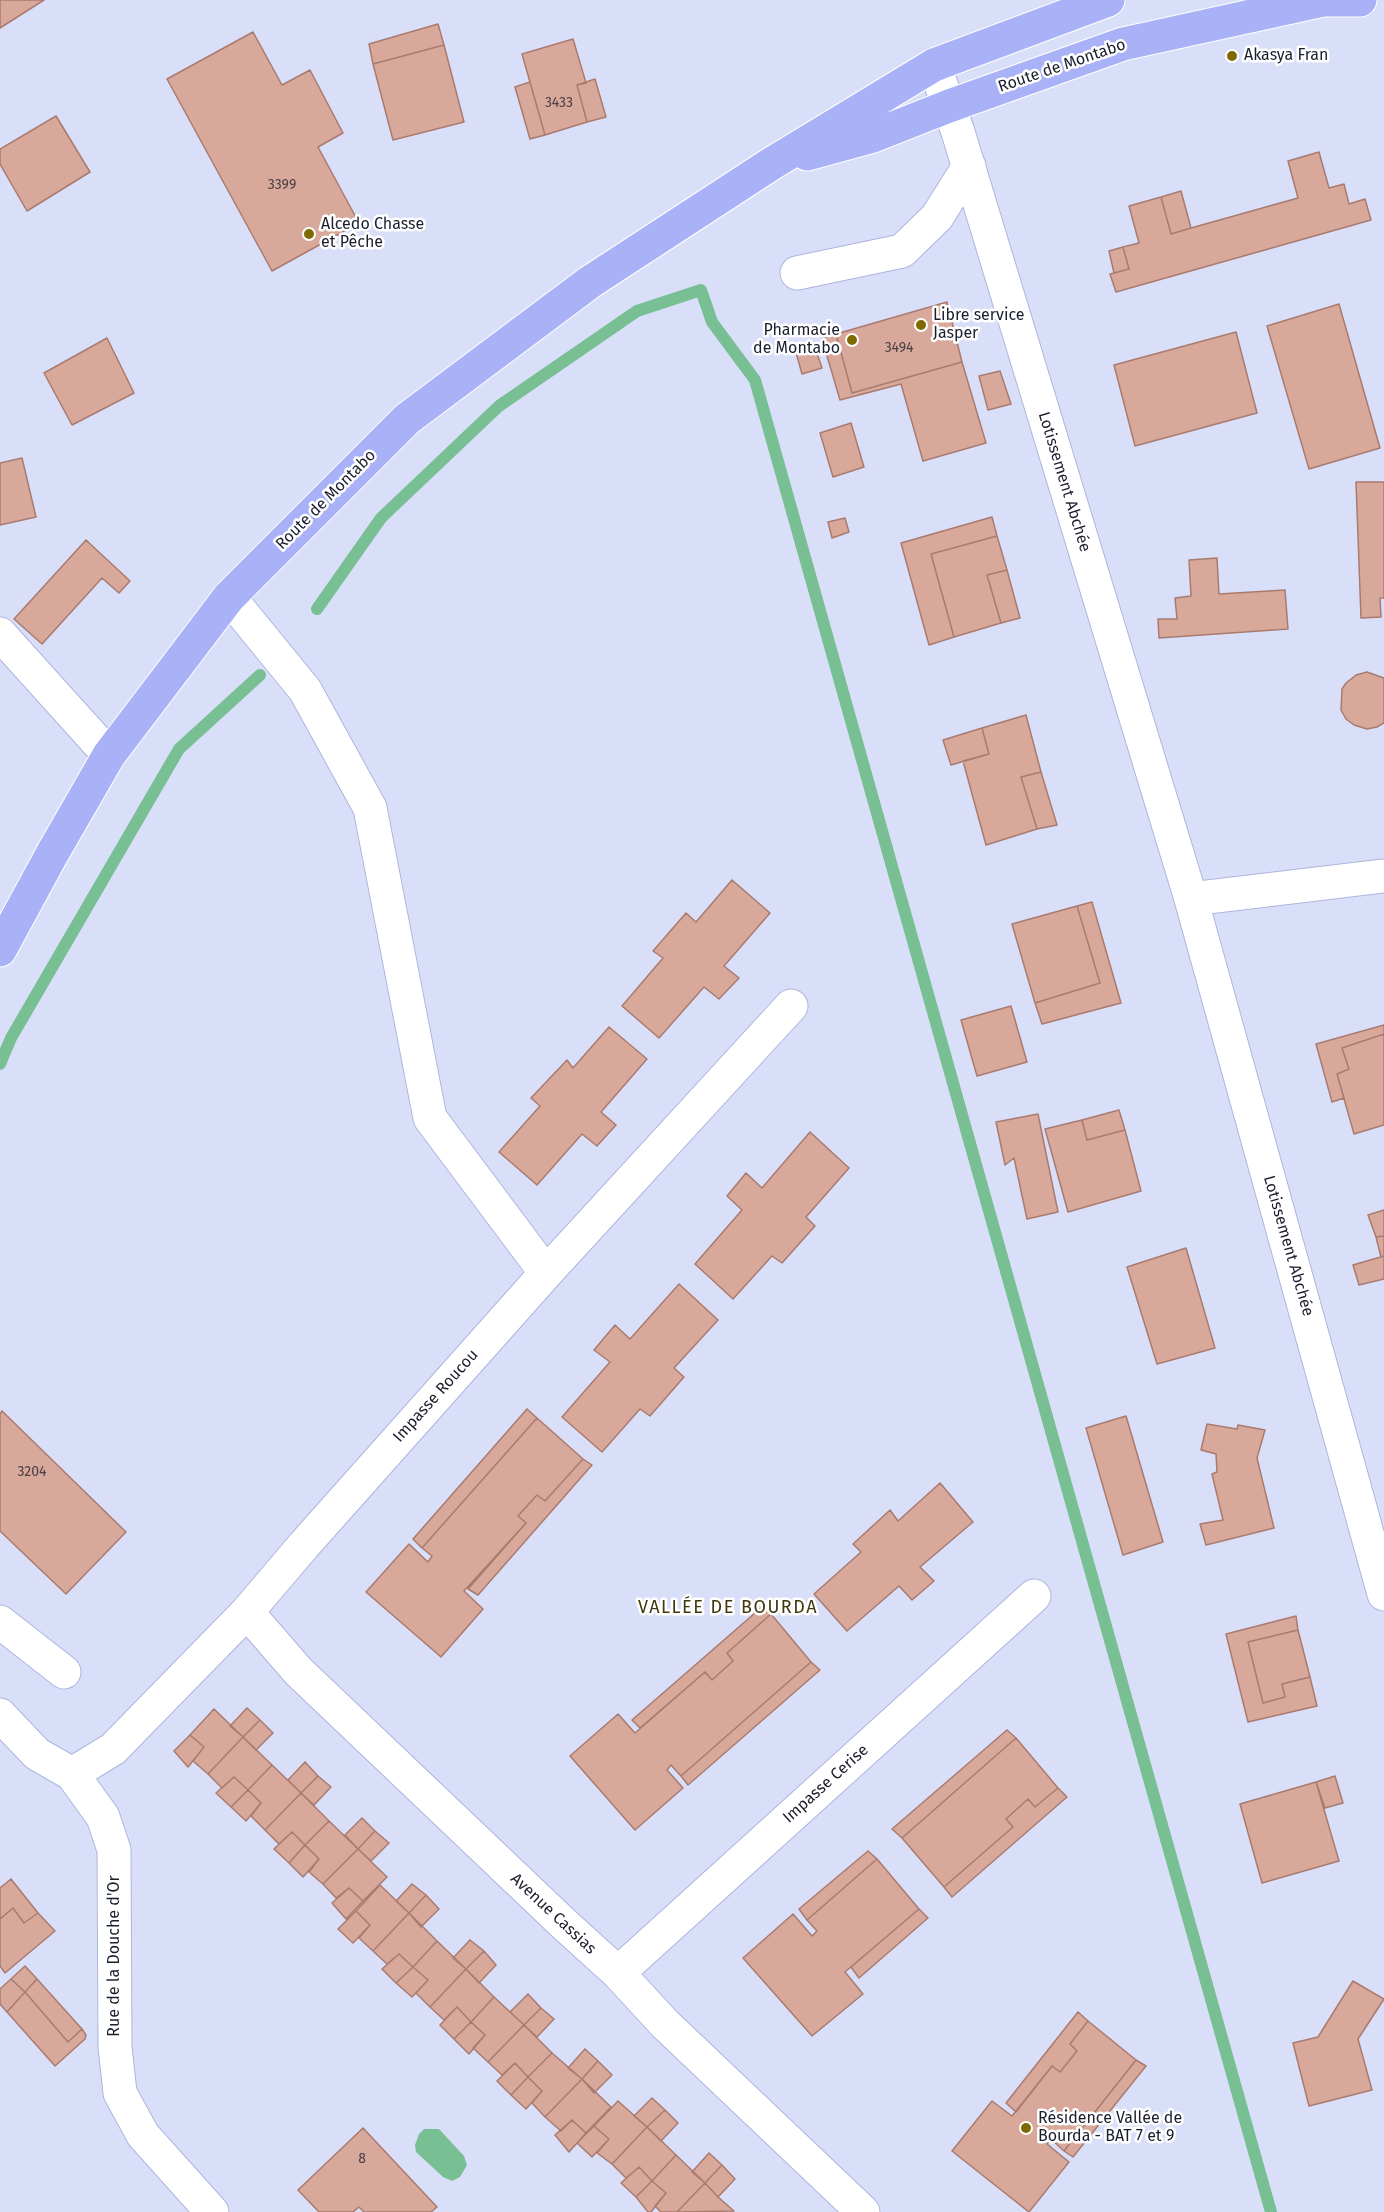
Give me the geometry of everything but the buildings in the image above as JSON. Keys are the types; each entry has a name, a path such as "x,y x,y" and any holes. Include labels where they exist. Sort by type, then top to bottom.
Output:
{"main road":[{"name":"Route de Montabo","path":"0,950 109,755 229,597 407,419 590,282 771,164 934,65 1108,0"},
{"name":"Route de Montabo","path":"771,164 873,136 949,106 1123,44 1324,0 1360,0"}],"street":[{"name":"Lotissement Abchée","path":"934,65 969,166 1191,899 1384,1593"},
{"path":"797,273 902,251 937,217 969,166"},
{"path":"229,597 305,690 370,808 430,1118 546,1273"},
{"path":"0,634 109,755"},
{"path":"1191,899 1384,876"},
{"name":"Impasse Roucou","path":"72,1774 113,1749 247,1612 546,1273 791,1006"},
{"name":"Impasse Cerise","path":"618,1973 1034,1596"},
{"name":"Avenue Cassias","path":"247,1612 298,1671 618,1973 665,2024 863,2212"},
{"path":"0,1622 64,1672"},
{"name":"Rue de la Douche d'Or","path":"0,1715 37,1754 72,1774 103,1817 114,1850 116,2047 120,2093 143,2135 212,2212"}],"shaded area":[{"path":"424,2129 439,2129 464,2156 467,2165 460,2177 452,2181 443,2177 416,2152 415,2145 419,2134"}],"waterway":[{"path":"317,609 381,518 499,406 637,311 701,290 712,322 755,380 1271,2212"},
{"path":"0,1064 11,1038 179,749 260,675"}],"place":[{"name":"Akasya Fran","path":"1232,56"},
{"name":"Alcedo Chasse et Pêche","path":"309,234"},
{"name":"Libre service Jasper","path":"921,325"},
{"name":"Pharmacie de Montabo","path":"852,340"},
{"name":"Résidence Vallée de Bourda - BAT 7 et 9","path":"1026,2128"}],"district":[{"name":"VALLÉE DE BOURDA","path":"728,1608"}]}
